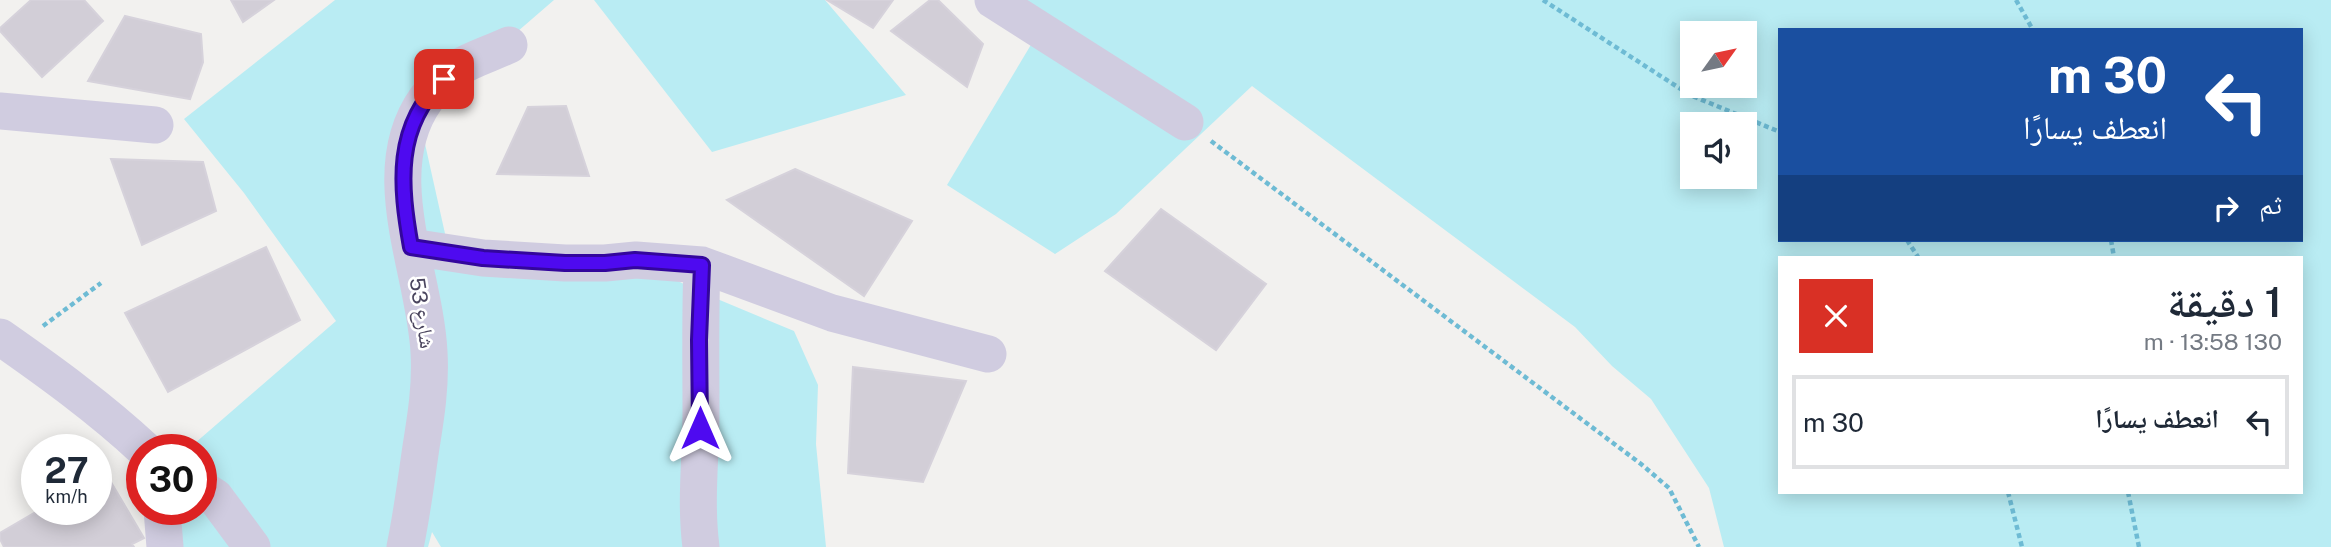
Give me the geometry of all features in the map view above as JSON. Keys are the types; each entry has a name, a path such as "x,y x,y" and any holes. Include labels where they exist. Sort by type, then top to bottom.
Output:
{"street":[{"path":"993,0 1185,122"},
{"name":"شارع 53","path":"405,547 429,391 429,351 404,210 403,164 407,135 433,89 455,70 509,45"},
{"path":"0,111 155,125"},
{"path":"411,247 483,258 565,263 635,260 702,265 832,313 988,354"},
{"path":"701,547 697,513 702,265"},
{"path":"14,347 73,388 128,434"},
{"path":"217,500 252,547"},
{"path":"163,525 165,547"}],"path":[{"path":"1544,0 1690,95 1778,131"},
{"path":"2016,0 2032,28"},
{"path":"1185,122 1641,464 1669,488 1699,547"},
{"path":"14,347 101,283"},
{"path":"2009,494 2022,547"},
{"path":"2128,494 2139,547"}],"shaded area":[{"path":"335,0 554,0 419,117 446,238 647,264 691,288 794,331 818,385 816,444 826,547 441,547 432,532 428,547 178,547 172,525 217,525 217,434 205,434 336,321 244,193 184,119"},
{"path":"594,0 825,0 906,95 712,152"},
{"path":"992,0 2331,0 2331,547 1724,547 1709,488 1651,399 1612,366 1575,327 1252,86 1116,214 1055,254 947,185 1038,33"}],"building":[{"path":"31,0 84,0 103,21 42,77 0,31 0,28"},
{"path":"231,0 274,0 243,22"},
{"path":"827,0 893,0 873,28"},
{"path":"930,0 938,0 983,44 967,87 891,31"},
{"path":"125,16 201,34 203,62 190,99 88,81"},
{"path":"566,106 589,176 497,174 528,107"},
{"path":"111,159 203,162 216,211 142,245"},
{"path":"795,169 912,221 864,296 727,200"},
{"path":"1161,209 1266,284 1216,350 1105,271"},
{"path":"266,247 300,320 168,392 125,313"},
{"path":"853,367 966,381 923,482 848,473"},
{"path":"112,484 126,508 126,525 136,525 144,538 132,544 134,547 4,547 0,533 21,521 21,525 112,525"}],"route":[{"path":"444,79 433,89 419,110 407,135 403,164 404,210 411,247 483,258 565,263 635,260 702,265 700,428"}]}
